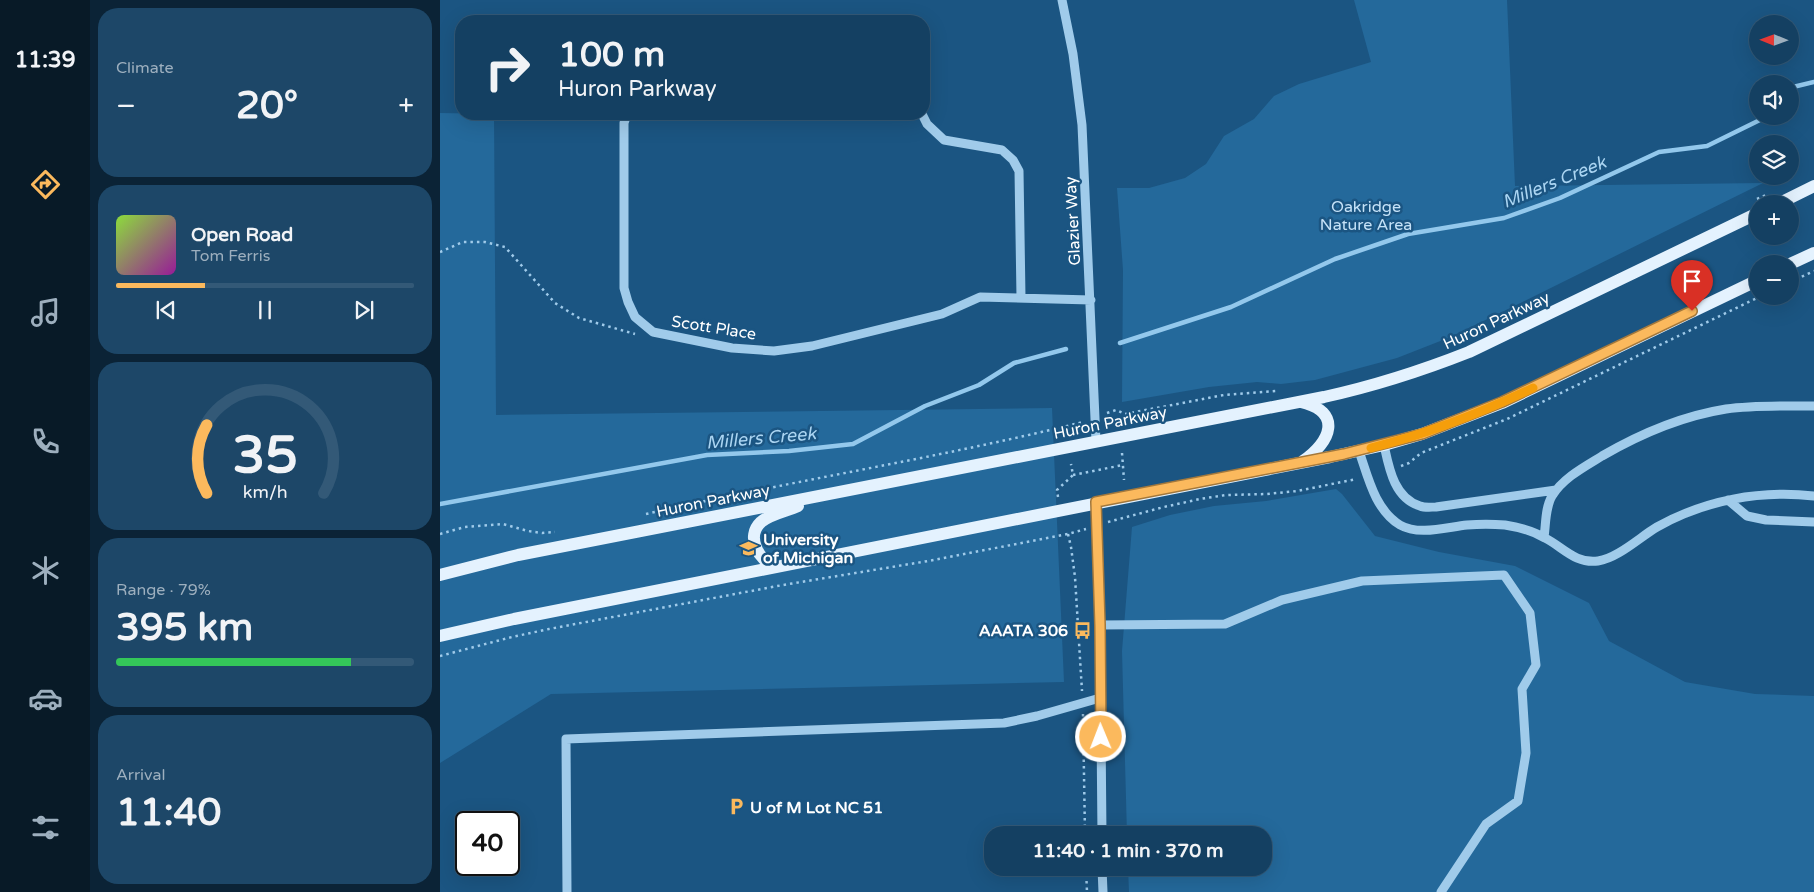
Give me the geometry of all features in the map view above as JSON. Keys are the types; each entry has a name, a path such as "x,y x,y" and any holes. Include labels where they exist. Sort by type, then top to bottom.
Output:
{"main road":[{"path":"1796,195 1814,186"},
{"name":"Huron Parkway","path":"440,575 518,555 1299,402 1372,386 1426,369 1469,352 1749,218"},
{"path":"1799,260 1814,253"},
{"path":"440,636 514,619 1384,445 1438,428 1502,402 1749,284"},
{"path":"1299,402 1314,405 1321,409 1325,414 1328,425 1324,442 1301,462"},
{"path":"775,567 763,559 756,548 755,534 761,522 830,494"}],"street":[{"name":"Glazier Way","path":"1062,0 1073,54 1082,125 1096,441"},
{"name":"Scott Place","path":"625,120 624,288 635,317 653,332 732,348 774,350 812,346 942,314 980,297 1091,300"},
{"path":"925,120 944,140 1002,150 1013,160 1019,171 1021,298"},
{"path":"1544,537 1548,508 1556,490 1585,466 1626,442 1669,424 1727,409 1764,406 1814,406"},
{"path":"1384,445 1390,470 1398,489 1409,500 1420,506 1436,507 1556,490"},
{"path":"1359,451 1377,499 1387,516 1401,526 1411,529 1428,530 1470,524 1506,525 1544,537 1572,557 1585,561 1600,561 1615,554 1658,527 1709,505 1762,494 1814,496"},
{"path":"1728,500 1747,516 1766,520 1814,522"},
{"path":"1096,502 1100,625 1102,826"},
{"path":"1100,625 1225,624 1282,600 1362,581 1504,575 1530,613 1536,664 1522,689 1526,752 1518,800 1486,824 1441,892"},
{"path":"567,892 566,739 1004,723 1037,716 1100,698"},
{"path":"1102,876 1103,892"}],"path":[{"path":"1764,195 1770,192"},
{"path":"440,252 463,242 485,242 505,248 555,303 579,318 629,333 648,335 653,332"},
{"path":"1799,278 1814,271"},
{"path":"1639,356 1749,302"},
{"path":"1113,411 1116,410 1125,414 1224,395 1278,390"},
{"path":"645,514 1082,422"},
{"path":"1122,453 1124,480"},
{"path":"1396,468 1414,459"},
{"path":"1071,464 1073,474"},
{"path":"1058,497 1057,490 1073,474 1123,465"},
{"path":"1112,521 1164,506 1226,494 1268,494 1348,482"},
{"path":"440,534 465,527 496,524 542,533 560,532"},
{"path":"440,656 549,629 783,585 928,561 1074,532"},
{"path":"1068,534 1071,547"},
{"path":"1086,876 1086,892"}],"green space":[{"name":"Oakridge Nature Area","path":"1354,0 1507,0 1515,186 1749,183 1749,185 1759,185 1448,338 1397,358 1315,380 1281,384 1257,382 1209,387 1122,402 1123,270 1117,188 1149,188 1185,178 1206,164 1224,136 1254,119 1274,96 1299,84 1371,62"},
{"name":"University of Michigan","path":"440,113 455,113 455,120 494,120 496,415 1052,408 1064,682 551,694 440,763"},
{"path":"1336,489 1375,536 1439,552 1515,566 1589,603 1609,641 1685,682 1755,694 1814,696 1814,892 1129,892 1128,876 1272,876 1272,826 1127,826 1122,651 1132,527 1170,515 1214,506 1266,501"}],"waterway":[{"name":"Millers Creek","path":"1799,86 1814,82"},
{"name":"Millers Creek","path":"1120,343 1231,307 1335,259 1408,234 1504,218 1560,198 1659,152 1707,146 1750,125"},
{"name":"Millers Creek","path":"440,504 707,455 789,451 853,444 925,406 979,385 1014,363 1066,349"}],"slow traffic":[{"path":"1371,448 1422,434 1533,388"}],"place":[{"name":"University of Michigan","path":"749,548"},
{"name":"AAATA 306","path":"1082,630"},
{"name":"U of M Lot NC 51","path":"736,807"}],"route":[{"path":"1101,737 1096,502 1344,454 1422,434 1502,402 1692,311"}]}
